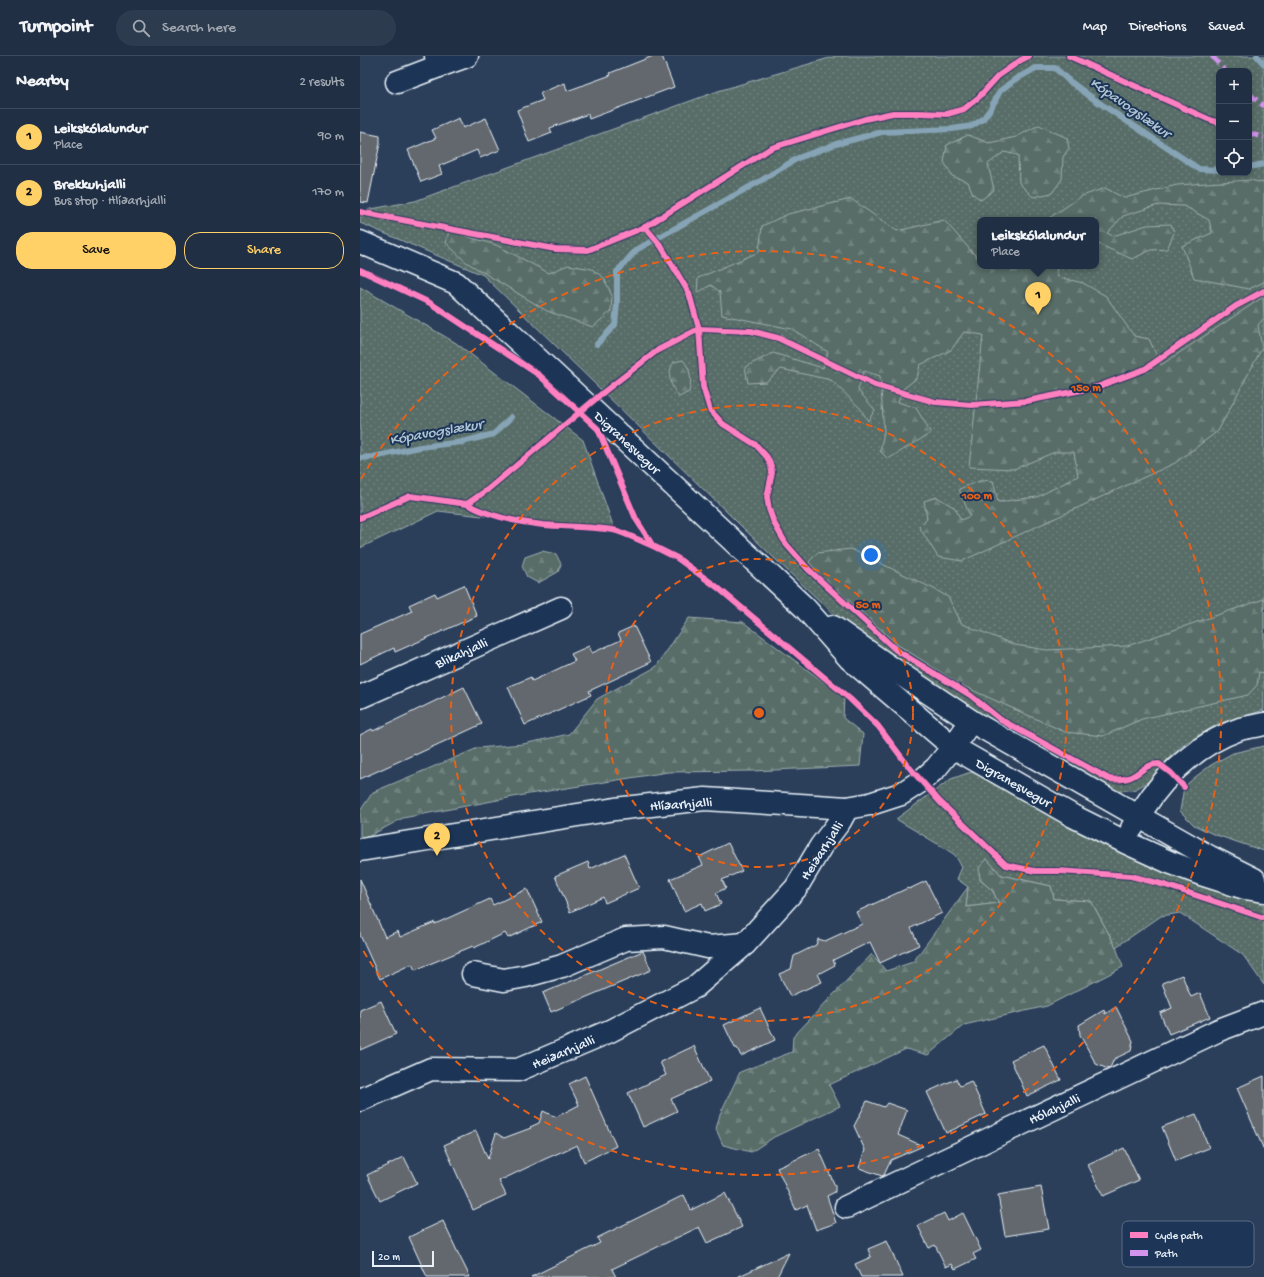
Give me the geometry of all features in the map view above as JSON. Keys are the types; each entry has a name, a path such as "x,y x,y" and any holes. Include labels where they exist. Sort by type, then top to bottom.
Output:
{"street":[{"path":"397,82 437,61 467,56"},
{"name":"Digranesvegur","path":"360,242 456,283 805,608 850,659 953,747 1073,816 1125,842 1169,862 1201,874 1245,888 1264,891"},
{"name":"Blikahjalli","path":"360,697 561,608"},
{"name":"Digranesvegur","path":"805,608 971,721 1210,857 1264,884"},
{"name":"Hlíðarhjalli","path":"360,850 615,809 705,799 847,808 870,804 901,794 926,777 936,768 953,747 971,721"},
{"path":"1125,842 1138,816 1155,792 1177,767 1206,745 1240,729 1264,724"},
{"name":"Heiðarhjalli","path":"360,1100 431,1068 518,1070 610,1031 695,987 745,944 796,888 821,846 840,821 847,808"},
{"path":"473,974 504,980 526,976 562,966 626,939 664,937 708,947 745,944"},
{"name":"Hólahjalli","path":"846,1207 1220,1030 1264,1014"}],"green space":[{"path":"836,56 1264,56 1264,710 1218,724 1184,744 1168,759 1151,780 1136,789 1113,792 946,694 841,621 773,557 483,275 360,223 360,211 415,201 718,91"},
{"path":"1039,125 1067,138 1069,148 1063,157 1062,179 1052,193 1033,197 1019,183 1018,155 1004,152 988,164 994,190 981,200 973,194 968,182 952,176 944,162 947,145 968,135 989,143 1016,137"},
{"path":"1250,180 1264,183 1264,282 1249,289 1194,278 1182,246 1212,233 1209,220 1184,206 1158,205 1123,216 1107,233 1113,236 1147,225 1171,224 1174,233 1167,249 1151,250 1132,259 1099,244 1099,217 1050,217 1082,196 1105,188 1124,198 1177,185"},
{"path":"851,199 897,231 944,220 977,258 977,269 1057,269 1058,277 1083,283 1106,296 1134,336 1149,339 1161,365 1263,297 1264,318 1258,325 1262,348 1218,431 1175,463 962,561 938,557 919,527 927,519 924,501 937,497 955,508 961,520 970,516 959,489 982,480 993,481 998,502 1037,497 1078,476 1074,452 1055,452 1014,469 969,467 983,335 964,332 951,350 920,365 917,378 903,389 898,402 916,408 931,433 888,459 880,451 884,432 880,376 864,371 858,390 875,410 868,421 860,408 831,380 781,369 766,382 748,383 745,367 773,353 823,368 828,352 792,329 722,315 720,292 711,285 697,293 698,278 759,252 762,226 788,214"},
{"path":"449,231 496,245 549,273 568,265 592,269 604,278 612,296 611,311 593,327 547,311 466,262 446,243"},
{"path":"360,287 456,343 583,440 615,531 438,511 360,548"},
{"path":"683,360 688,367 690,384 689,392 679,397 671,384 670,371 674,362"},
{"path":"851,549 948,597 962,624 1015,645 1047,650 1127,646 1264,599 1264,673 1259,672 1257,685 1248,695 1142,719 1103,736 1065,732 961,685 898,645 821,576 809,562 817,553"},
{"path":"542,551 556,554 561,564 558,572 538,583 527,577 522,566 525,557"},
{"path":"689,618 743,622 844,697 843,718 863,734 860,766 752,771 668,772 529,794 403,818 360,841 360,811 373,792 478,748 523,744 569,734 597,699 656,667"},
{"path":"1264,746 1264,851 1213,834 1194,825 1180,811 1184,787 1194,778 1211,765 1233,753"},
{"path":"974,772 1241,896 1264,905 1264,985 1243,955 1180,913 1161,916 1116,947 1091,901 1054,899 1051,886 1001,875 987,860 980,880 992,890 999,903 966,907 968,887 957,879 962,867 955,855 896,819 951,779"},
{"path":"987,859 1001,875 1051,886 1054,899 1091,901 1116,947 1123,967 1047,1006 964,1025 928,1055 906,1049 829,1085 840,1106 774,1137 751,1152 723,1145 716,1129 720,1114 740,1072 792,1052 793,1037 872,954 886,971 913,962 968,887 966,907 999,903 992,890 980,880 979,868"}],"building":[{"path":"653,56 662,56 674,87 589,119 588,114 550,128 552,133 529,142 517,110 543,100 540,93 565,83 567,91 611,75 610,73"},
{"path":"459,118 463,128 486,118 500,150 480,158 477,150 439,166 442,174 421,182 408,150 436,138 432,130"},
{"path":"360,132 380,136 380,143 368,203 360,202"},
{"path":"464,585 477,616 395,652 394,648 360,664 360,634 412,611 409,605 435,593 437,597"},
{"path":"634,626 651,662 589,691 591,695 525,725 508,687 531,677 532,681 575,661 571,654 589,646 592,653 621,640 618,633"},
{"path":"464,687 482,724 360,779 360,735 372,729 373,731"},
{"path":"728,843 742,871 722,880 726,888 716,893 721,904 705,911 702,903 684,911 670,879 703,865 699,857"},
{"path":"624,854 639,888 605,903 603,897 570,912 555,876 588,862 590,869"},
{"path":"360,879 385,937 398,931 400,937 435,922 435,924 490,899 493,905 527,889 542,922 508,938 505,933 474,948 473,946 415,970 412,964 380,979 360,935"},
{"path":"926,881 942,913 911,928 919,945 880,963 870,942 833,960 835,965 818,974 822,982 790,996 779,974 791,969 794,956 816,945 818,939 825,941 862,924 856,912"},
{"path":"643,951 651,970 551,1012 543,993"},
{"path":"1182,975 1191,997 1200,993 1210,1017 1169,1034 1160,1013 1172,1008 1162,983"},
{"path":"381,1001 396,1034 360,1050 360,1010"},
{"path":"1116,1007 1133,1041 1131,1051 1114,1059 1110,1068 1108,1069 1096,1064 1080,1035 1079,1025 1104,1010 1105,1014"},
{"path":"760,1008 775,1040 741,1056 737,1048 735,1048 724,1025"},
{"path":"1044,1045 1061,1080 1027,1096 1011,1060"},
{"path":"694,1046 710,1081 671,1099 677,1111 643,1127 628,1093 666,1075 660,1062"},
{"path":"585,1076 616,1146 584,1162 577,1145 545,1159 499,1181 506,1195 473,1210 444,1145 476,1131 488,1159 496,1133 504,1138 531,1128 530,1127 539,1123 543,1111 556,1117 579,1105 569,1084"},
{"path":"1264,1076 1264,1150 1237,1088"},
{"path":"956,1079 960,1086 971,1081 986,1114 946,1133 927,1092"},
{"path":"867,1101 884,1107 887,1103 907,1110 898,1135 923,1146 891,1160 884,1175 882,1176 859,1168 865,1150 854,1126"},
{"path":"1196,1114 1209,1148 1176,1161 1162,1127"},
{"path":"1124,1148 1139,1180 1103,1196 1088,1165"},
{"path":"819,1149 835,1186 835,1192 827,1196 836,1223 816,1230 807,1205 796,1210 777,1168"},
{"path":"404,1157 417,1183 380,1201 367,1175"},
{"path":"1041,1187 1049,1229 1005,1236 998,1195"},
{"path":"725,1193 742,1227 707,1243 699,1227 612,1269 616,1277 531,1277 600,1243 597,1238 684,1195 691,1210"},
{"path":"944,1213 948,1221 963,1213 981,1250 973,1254 976,1259 955,1269 952,1264 946,1267 935,1245 929,1248 918,1226"},
{"path":"443,1221 470,1277 427,1277 409,1237"},
{"path":"887,1241 903,1277 861,1277 855,1264 871,1257 868,1249"},
{"path":"789,1253 777,1277 737,1277"}],"waterway":[{"path":"1257,56 1264,64"},
{"name":"Kópavogslækur","path":"597,344 615,325 617,272 636,250 762,180 798,158 836,144 882,132 952,129 972,126 983,119 1000,91 1014,80 1036,68 1055,68 1068,80 1095,100 1199,169 1216,170"},
{"name":"Kópavogslækur","path":"1252,166 1264,164"},
{"name":"Kópavogslækur","path":"360,458 373,457 420,447 462,442 494,434 511,417"}],"marked path":[{"path":"1212,56 1222,68"},
{"path":"1252,96 1264,106"},
{"path":"1252,134 1264,138"}],"cycle path":[{"path":"360,212 555,249 588,250 645,227 771,148 865,119 893,113 947,114 964,109 979,97 998,76 1029,56"},
{"path":"1069,56 1216,122"},
{"path":"645,227 661,246 689,293 699,329 703,387 710,410 723,424 756,445 767,457 772,473 767,497 774,523 786,544 808,569 896,650 970,695 1001,720 1109,779 1120,780 1128,778 1150,765 1159,764 1171,773 1184,787"},
{"path":"360,270 430,303 539,375 598,429 636,519 653,546 677,558 717,587 850,699 878,726 909,767 940,802 1006,865 1035,871 1059,871 1131,876 1165,885 1264,918"},
{"path":"360,518 410,496 467,504 487,490 605,391 658,350 699,329 751,331 778,338 875,385 935,402 972,405 1027,401 1097,387 1145,369 1236,306 1264,291"},
{"path":"467,504 494,516 523,522 618,531 653,546"}],"place":[{"name":"Leikskólalundur","path":"1038,315"},
{"name":"Brekkuhjalli","path":"437,856"}]}
